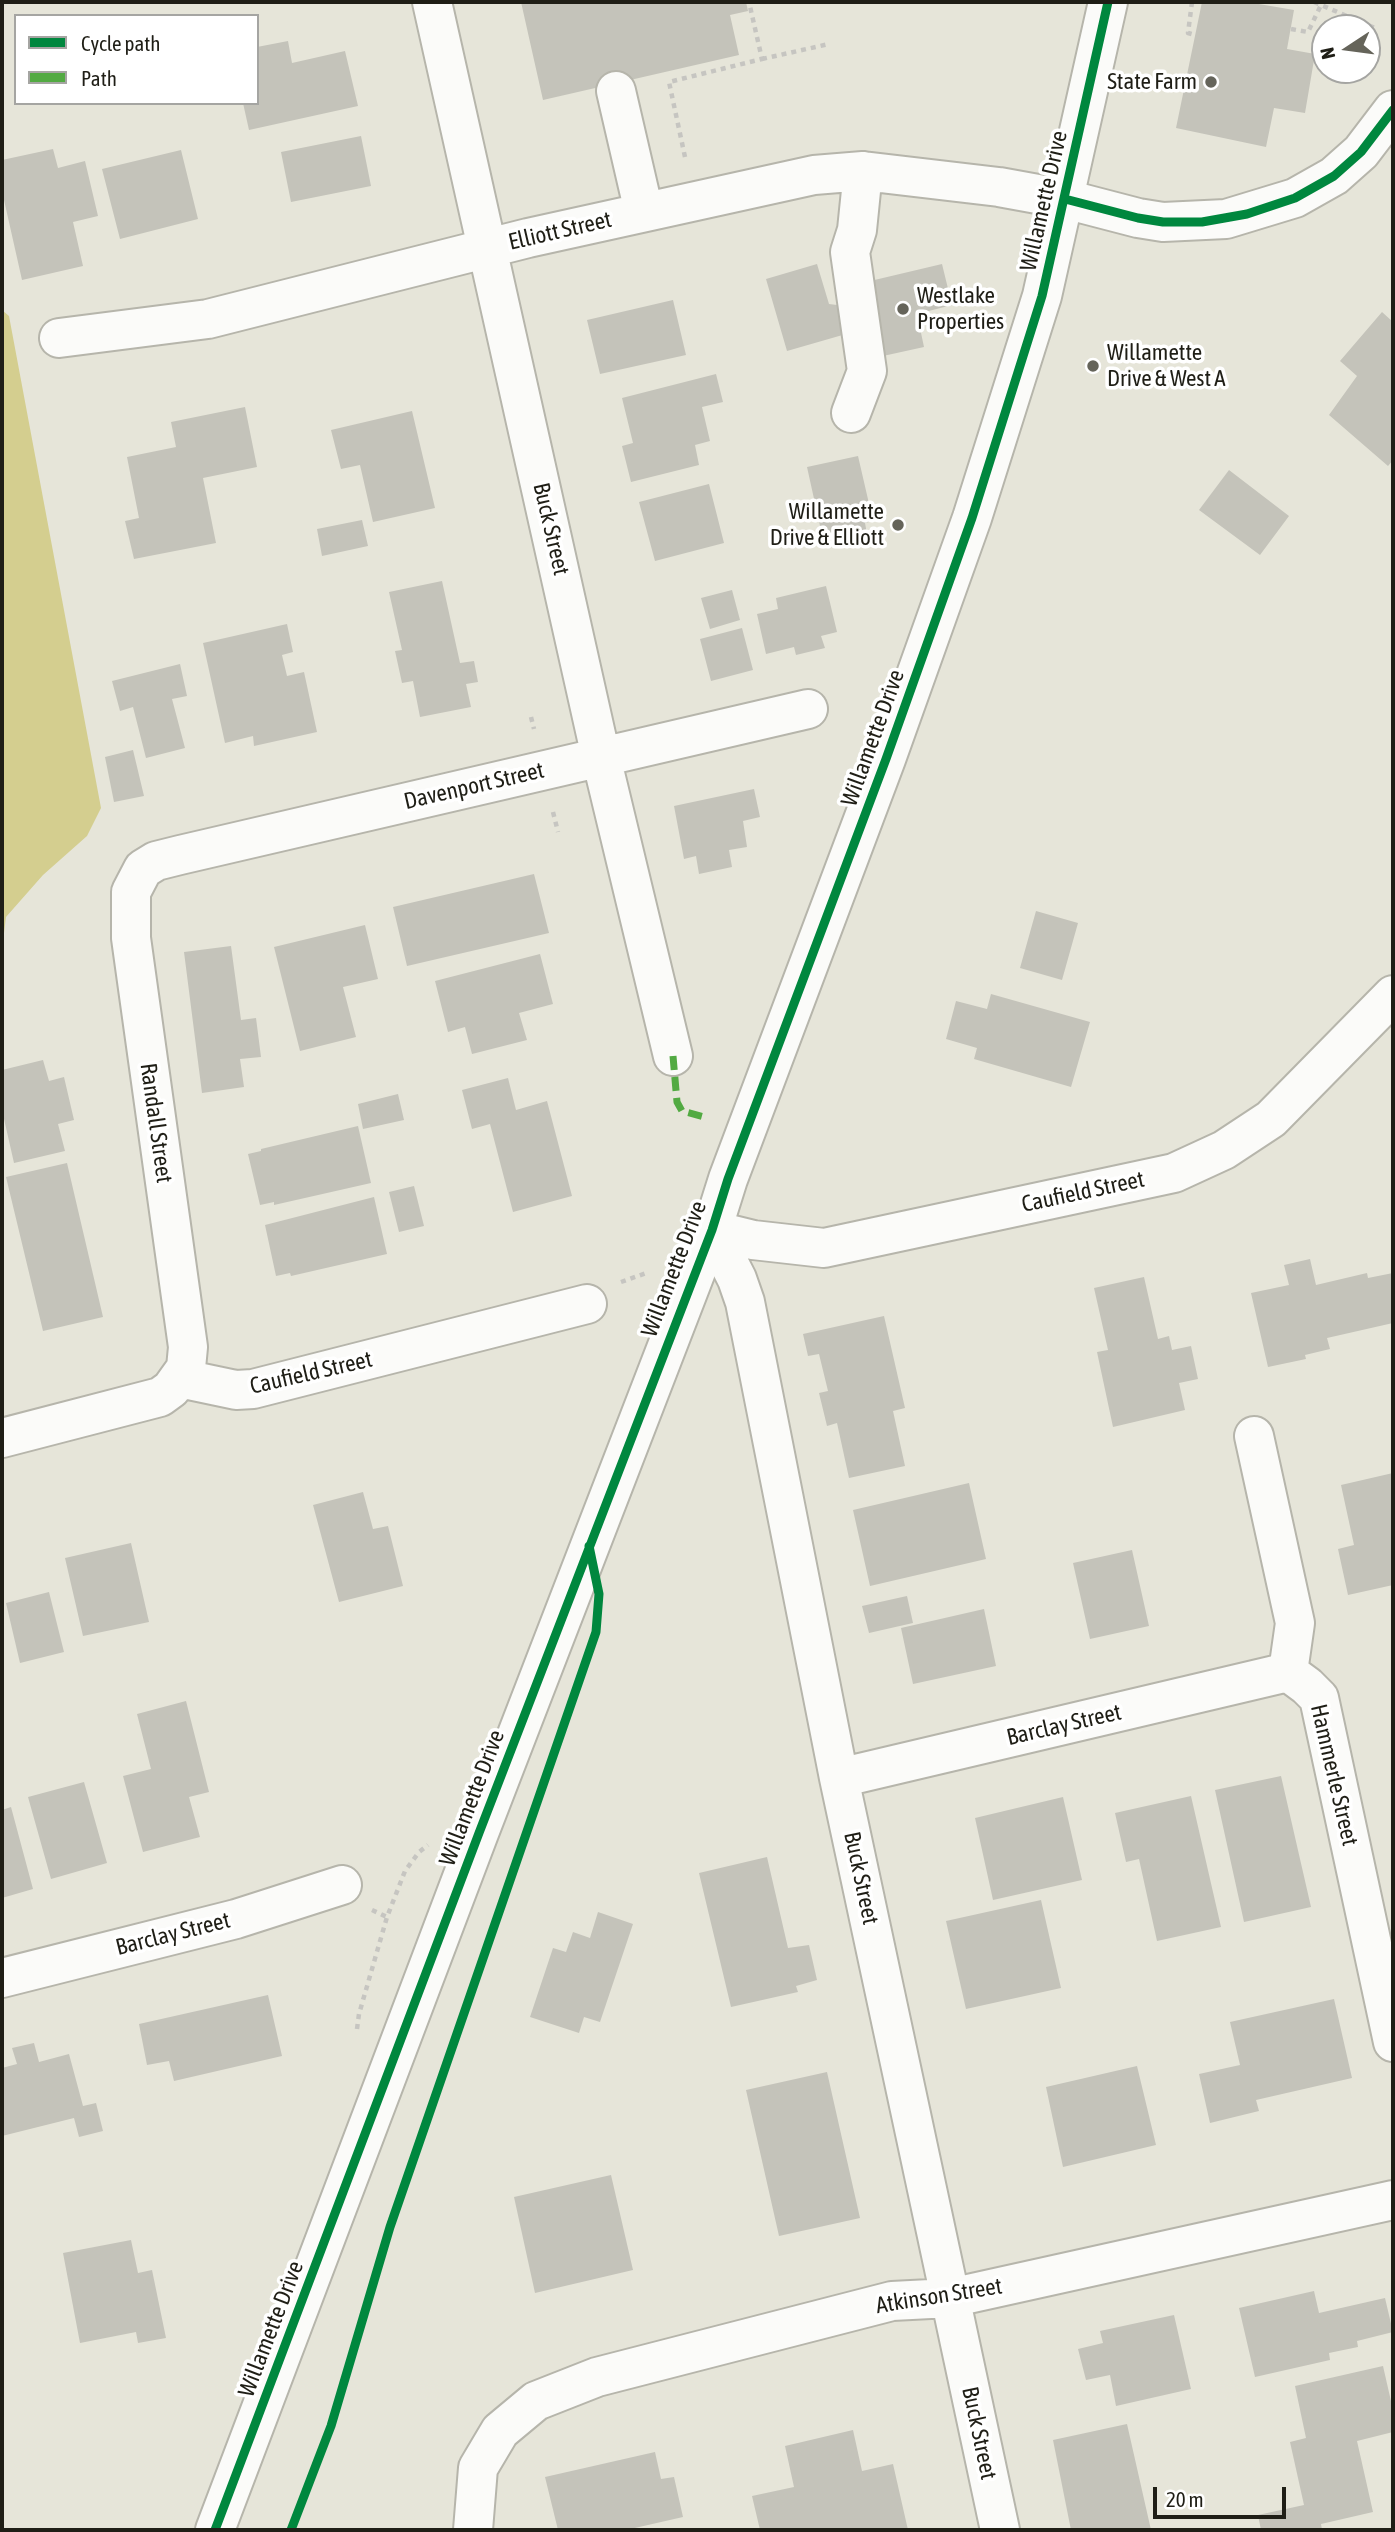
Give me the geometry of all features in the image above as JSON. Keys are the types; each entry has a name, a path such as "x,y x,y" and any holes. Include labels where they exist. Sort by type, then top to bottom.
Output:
{"street":[{"name":"Buck Street","path":"432,2 601,757 673,1056"},
{"name":"Willamette Drive","path":"215,2530 479,1833 712,1230 728,1179 886,760 972,518 1042,296 1108,2"},
{"path":"616,91 644,212"},
{"name":"Elliott Street","path":"58,338 208,319 487,248 814,175 863,171 999,187 1065,199 1138,218 1163,222 1202,222 1247,214 1295,198 1334,176 1361,152 1393,110"},
{"path":"851,413 867,371 850,252 858,230 863,171"},
{"name":"Davenport Street","path":"143,869 156,861 180,855 807,709"},
{"name":"Randall Street","path":"143,869 131,892 131,938 188,1347 186,1368 179,1378"},
{"name":"Caufield Street","path":"712,1230 753,1240 824,1248 1174,1173 1224,1150 1271,1119 1393,995"},
{"name":"Buck Street","path":"712,1230 737,1279 745,1302 839,1778 1000,2530"},
{"name":"Caufield Street","path":"179,1378 236,1390 253,1389 587,1304"},
{"path":"2,1438 142,1404 172,1390 179,1378"},
{"path":"1254,1436 1295,1623 1288,1672"},
{"name":"Barclay Street","path":"839,1778 1288,1672"},
{"name":"Hammerle Street","path":"1288,1672 1318,1698 1393,2042"},
{"name":"Barclay Street","path":"2,1978 236,1919 342,1885"},
{"name":"Atkinson Street","path":"473,2530 478,2468 500,2431 536,2401 597,2377 892,2301 950,2298 1393,2200"}],"path":[{"path":"749,2 762,59"},
{"path":"1192,2 1188,33 1195,35"},
{"path":"1314,2 1342,14"},
{"path":"1291,29 1308,32 1321,5"},
{"path":"685,156 669,82 829,44"},
{"path":"551,801 558,832"}],"shaded area":[{"path":"2,310 9,316 101,808 87,836 43,875 6,917 2,949"}],"building":[{"path":"521,2 746,2 748,11 730,15 739,55 543,100"},
{"path":"1202,2 1247,2 1294,10 1287,49 1311,53 1311,78 1305,113 1274,108 1266,147 1176,128"},
{"path":"288,41 292,63 345,51 358,106 249,130 243,105 259,105 259,47"},
{"path":"361,136 371,186 291,202 281,152"},
{"path":"53,149 58,168 85,161 98,216 73,222 83,266 22,280 2,191 2,160"},
{"path":"181,150 198,219 120,239 102,169"},
{"path":"817,264 829,304 837,305 846,334 787,351 766,279"},
{"name":"Westlake Properties","path":"942,264 952,305 917,314 924,347 883,356 866,282"},
{"path":"673,300 686,355 600,374 587,320"},
{"path":"1382,312 1393,322 1393,460 1388,466 1329,415 1357,376 1340,361"},
{"path":"716,374 723,402 702,407 710,441 695,445 699,465 631,482 622,446 633,443 622,398"},
{"path":"245,407 257,467 203,478 216,543 134,559 125,521 139,518 127,457 176,447 171,422"},
{"path":"412,411 435,508 373,522 360,465 341,469 331,430"},
{"path":"858,456 873,521 865,523 867,534 841,540 839,531 822,535 807,467"},
{"path":"1229,470 1289,516 1260,555 1199,510"},
{"path":"709,484 724,543 655,561 639,502"},
{"path":"362,520 368,546 322,556 317,529"},
{"path":"442,581 460,663 474,661 478,682 466,684 471,707 420,717 413,681 402,683 395,651 402,650 389,592"},
{"path":"826,586 837,632 821,636 825,648 796,655 794,647 766,654 757,614 778,609 776,598"},
{"path":"732,590 740,620 710,629 701,598"},
{"path":"287,624 293,652 282,655 287,676 304,672 317,732 254,746 253,736 225,743 203,643"},
{"path":"742,628 753,670 711,681 700,639"},
{"path":"180,664 187,696 172,699 185,748 146,758 133,707 120,711 112,681"},
{"path":"133,750 144,796 114,802 105,757"},
{"path":"754,789 760,817 743,821 747,847 729,850 732,867 699,874 696,856 684,859 674,806"},
{"path":"534,874 549,933 407,966 393,907"},
{"path":"1036,911 1078,923 1062,980 1020,968"},
{"path":"365,925 378,979 343,987 356,1037 300,1051 274,947"},
{"path":"231,946 241,1020 256,1018 261,1057 240,1059 244,1087 202,1093 184,952"},
{"path":"540,954 553,1004 519,1013 527,1040 472,1054 465,1027 448,1032 435,981"},
{"path":"991,994 1090,1022 1071,1087 974,1059 977,1048 946,1039 956,1001 987,1009"},
{"path":"43,1060 49,1081 64,1077 74,1120 58,1124 65,1151 14,1163 2,1110 2,1070"},
{"path":"508,1078 516,1110 547,1101 572,1196 513,1212 490,1124 472,1129 462,1090"},
{"path":"398,1094 404,1120 363,1129 358,1104"},
{"path":"358,1126 371,1183 274,1205 274,1202 260,1205 248,1154"},
{"path":"67,1163 103,1317 43,1331 6,1177"},
{"path":"414,1186 424,1226 399,1232 389,1192"},
{"path":"374,1197 387,1254 291,1276 290,1273 276,1276 265,1225"},
{"path":"1310,1259 1316,1285 1367,1273 1368,1278 1393,1273 1393,1323 1327,1338 1330,1349 1305,1355 1306,1359 1268,1367 1251,1293 1289,1285 1284,1265"},
{"path":"1144,1277 1158,1339 1169,1336 1172,1350 1191,1346 1198,1379 1179,1383 1185,1410 1113,1427 1097,1352 1108,1350 1094,1288"},
{"path":"884,1316 905,1408 893,1411 905,1466 849,1478 837,1423 827,1426 819,1393 828,1391 819,1354 808,1356 803,1334"},
{"path":"1393,1473 1393,1585 1348,1595 1338,1549 1354,1545 1341,1485"},
{"path":"969,1483 986,1559 870,1586 853,1510"},
{"path":"363,1492 373,1529 388,1526 403,1586 339,1602 313,1505"},
{"path":"131,1543 149,1622 83,1636 65,1558"},
{"path":"1132,1550 1149,1626 1090,1639 1073,1563"},
{"path":"49,1592 64,1652 20,1663 6,1603"},
{"path":"907,1596 913,1623 869,1633 862,1606"},
{"path":"984,1609 996,1666 913,1684 901,1628"},
{"path":"186,1701 209,1792 189,1797 200,1837 143,1852 123,1776 151,1769 137,1714"},
{"path":"1281,1776 1311,1907 1244,1922 1215,1790"},
{"path":"84,1782 107,1863 51,1879 28,1797"},
{"path":"1191,1796 1221,1927 1157,1941 1139,1859 1126,1862 1115,1813"},
{"path":"1063,1797 1082,1880 993,1900 975,1818"},
{"path":"11,1807 33,1889 2,1898 2,1810"},
{"path":"767,1857 788,1948 809,1945 817,1980 796,1986 798,1992 731,2007 699,1873"},
{"path":"1041,1900 1061,1988 966,2009 946,1921"},
{"path":"598,1912 633,1924 600,2022 584,2017 579,2033 530,2017 553,1948 566,1952 573,1932 590,1938"},
{"path":"268,1995 282,2056 174,2081 169,2061 147,2065 139,2024"},
{"path":"1334,1999 1352,2078 1256,2100 1259,2111 1210,2123 1199,2074 1240,2065 1230,2022"},
{"path":"34,2043 39,2062 69,2054 83,2106 96,2103 103,2131 79,2137 74,2118 2,2136 2,2068 17,2064 12,2048"},
{"path":"1137,2066 1156,2145 1063,2167 1046,2087"},
{"path":"827,2072 860,2218 779,2236 746,2090"},
{"path":"611,2175 633,2270 535,2293 514,2197"},
{"path":"131,2240 138,2273 152,2270 166,2338 138,2343 136,2332 80,2343 63,2253"},
{"path":"1314,2291 1319,2313 1385,2298 1393,2332 1357,2341 1358,2347 1329,2353 1330,2360 1255,2377 1239,2308"},
{"path":"1174,2315 1191,2389 1116,2406 1110,2375 1086,2380 1078,2349 1103,2343 1100,2331"},
{"path":"1383,2366 1393,2410 1393,2432 1357,2441 1373,2512 1321,2524 1322,2530 1261,2530 1258,2515 1304,2505 1290,2442 1306,2438 1295,2386"},
{"path":"1127,2424 1151,2530 1071,2530 1053,2440"},
{"path":"853,2430 862,2471 893,2464 908,2530 760,2530 752,2496 794,2487 785,2446"},
{"path":"655,2452 661,2479 674,2477 683,2517 626,2530 558,2530 545,2477"}],"marked path":[{"path":"673,1056 677,1102 682,1111 708,1118"}],"cycle path":[{"path":"215,2530 479,1833 712,1230 728,1179 886,759 972,518 1042,296 1108,2"},
{"path":"1065,199 1163,222 1202,222 1247,214 1295,198 1334,176 1361,152 1393,110"},
{"path":"291,2530 331,2426 390,2227 596,1632 599,1594 589,1546"}],"place":[{"name":"State Farm","path":"1211,82"},
{"name":"Westlake Properties","path":"903,309"},
{"name":"Willamette Drive & West A","path":"1093,366"},
{"name":"Willamette Drive & Elliott","path":"898,525"}]}
